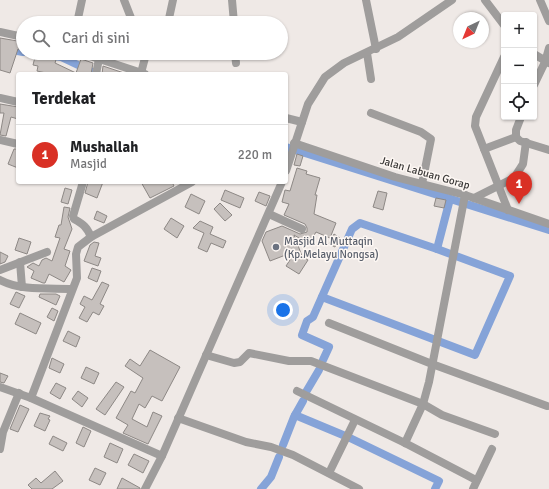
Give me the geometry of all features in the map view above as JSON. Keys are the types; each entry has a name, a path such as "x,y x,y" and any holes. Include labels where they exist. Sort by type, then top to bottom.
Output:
{"street":[{"path":"79,16 82,0"},
{"path":"124,0 130,16"},
{"path":"170,16 173,0"},
{"path":"232,0 233,16"},
{"path":"366,0 376,49"},
{"path":"288,164 308,104 325,77 344,63 376,49 398,37 452,0"},
{"path":"485,0 501,21"},
{"path":"540,0 549,21"},
{"path":"0,32 16,35"},
{"path":"535,84 547,62 549,48"},
{"path":"367,53 371,79"},
{"path":"537,56 547,62"},
{"path":"143,72 146,60"},
{"path":"236,60 236,64"},
{"path":"501,63 476,117 475,126 500,185 508,210"},
{"path":"98,67 136,72"},
{"path":"0,98 16,102"},
{"path":"371,113 421,132 431,139 422,184"},
{"path":"288,118 302,122"},
{"path":"516,137 516,130 520,120"},
{"path":"484,149 516,137 549,150"},
{"path":"0,140 16,144"},
{"path":"474,198 514,178 519,173 523,164 526,142"},
{"name":"Jalan Labuan Gorap","path":"294,145 422,184 464,201 474,198 549,224"},
{"path":"82,184 73,216 74,220 84,224 91,237"},
{"path":"31,398 77,278 76,254 78,247 91,237 188,184"},
{"path":"145,489 162,456 281,184"},
{"path":"405,443 423,404 437,342 464,201"},
{"path":"269,214 302,229"},
{"path":"0,270 47,252"},
{"path":"20,262 22,287"},
{"path":"0,280 10,285 22,287 72,289"},
{"path":"329,323 432,364 547,406"},
{"path":"206,355 229,363 240,362 249,353 290,361 311,361 423,404 442,415 494,434"},
{"path":"0,387 31,398 162,456"},
{"path":"296,391 405,443 476,480"},
{"path":"0,449 3,432 19,393"},
{"path":"178,418 246,442 271,447 293,455 359,489"},
{"path":"329,473 355,420"},
{"path":"472,489 492,450"}],"building":[{"path":"0,38 16,41 16,55 10,73 0,70"},
{"path":"34,60 56,60 55,63 74,72 42,72 37,71 38,66 33,65"},
{"path":"81,60 93,63 91,72 76,72"},
{"path":"103,66 121,72 102,72"},
{"path":"0,104 16,107 16,118 11,117 6,136 0,135 4,113 0,113"},
{"path":"14,149 16,149 16,167 8,164"},
{"path":"297,154 303,156 300,166 294,165"},
{"path":"297,168 307,171 306,174 320,178 315,195 317,195 314,214 336,223 330,238 316,232 309,244 294,235 302,256 308,260 299,274 286,266 296,251 270,261 262,241 266,232 282,226 300,234 307,232 305,224 284,215 289,204 282,202 285,190 290,191"},
{"path":"87,184 102,184 97,198 85,193"},
{"path":"142,184 173,184 174,186 150,198"},
{"path":"65,188 72,190 68,204 61,202"},
{"path":"225,190 244,198 240,208 221,200"},
{"path":"378,191 387,193 383,210 373,207"},
{"path":"259,192 270,196 266,206 255,201"},
{"path":"191,194 205,201 199,214 185,207"},
{"path":"436,198 446,200 444,208 434,206"},
{"path":"220,203 232,215 225,221 214,209"},
{"path":"64,207 70,208 68,217 72,229 64,249 70,251 65,266 71,270 64,282 49,274 45,283 43,283 31,278 34,271 27,267 33,263 39,266 42,260 46,258 52,261 60,238 55,237 59,225 61,225"},
{"path":"97,211 107,216 104,223 94,219"},
{"path":"171,218 184,226 177,238 164,229"},
{"path":"200,221 213,227 210,234 226,241 223,248 211,243 207,252 198,248 204,233 193,228"},
{"path":"334,234 340,238 335,247 329,244"},
{"path":"19,238 31,242 27,254 15,250"},
{"path":"94,242 99,243 95,256 101,258 98,266 84,261 90,245"},
{"path":"0,252 8,256 5,262 0,264"},
{"path":"92,268 101,271 97,282 88,278"},
{"path":"102,282 109,285 100,304 104,306 99,315 93,312 87,322 79,318 85,307 80,304 84,296 92,300"},
{"path":"16,292 25,296 19,308 10,304"},
{"path":"40,294 56,294 60,296 56,305 39,297"},
{"path":"52,308 58,311 54,321 47,317"},
{"path":"20,313 41,323 36,334 15,324"},
{"path":"68,331 80,337 76,347 63,341"},
{"path":"150,350 180,367 162,401 152,396 145,408 139,404 132,419 147,427 153,412 162,416 148,444 123,433 128,425 116,418 131,391 135,393 143,378 125,366 130,359 140,366"},
{"path":"52,358 64,364 60,373 49,368"},
{"path":"86,367 99,373 94,384 81,378"},
{"path":"0,373 8,376 4,383 0,382"},
{"path":"116,382 124,387 105,415 96,409"},
{"path":"56,383 66,388 60,399 50,393"},
{"path":"78,391 88,398 82,407 72,399"},
{"path":"20,405 29,409 18,432 10,429"},
{"path":"40,413 50,416 48,419 50,420 45,431 34,426"},
{"path":"83,427 91,431 84,447 76,443"},
{"path":"53,436 67,443 63,451 49,444"},
{"path":"110,443 123,449 117,463 104,457"},
{"path":"134,454 149,461 143,473 128,465"},
{"path":"95,468 106,473 100,485 89,480"},
{"path":"55,471 63,481 52,489 32,489 28,485 36,478 41,483"},
{"path":"122,478 140,488 140,489 117,489"}],"waterway":[{"path":"0,48 16,51"},
{"path":"67,60 93,72"},
{"path":"288,148 549,230"},
{"path":"323,360 329,347 302,335 307,321 313,317 352,229 360,223 437,249 450,199"},
{"path":"322,297 475,355 510,276 437,249"},
{"path":"306,392 319,370"},
{"path":"283,445 294,417 303,401"},
{"path":"295,415 343,435"},
{"path":"350,438 439,481 435,489"},
{"path":"261,489 271,477 279,457"}],"place":[{"name":"Mushallah","path":"519,204"},
{"name":"Masjid Al Muttaqin (Kp.Melayu Nongsa)","path":"276,247"}]}
